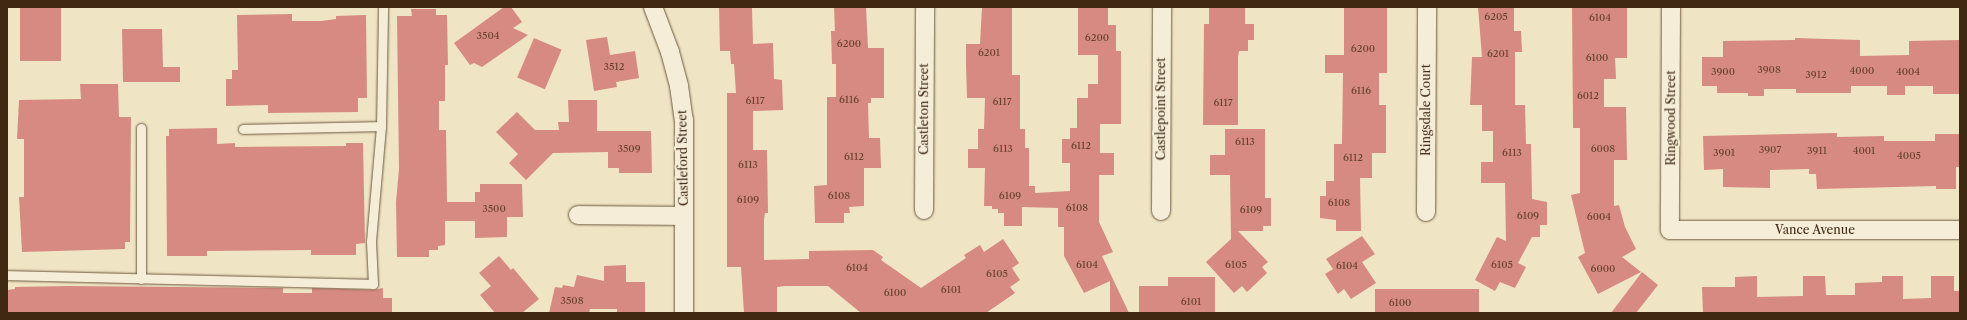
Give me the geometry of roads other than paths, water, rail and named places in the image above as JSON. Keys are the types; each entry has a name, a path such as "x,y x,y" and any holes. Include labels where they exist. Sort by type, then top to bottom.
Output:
{"street":[{"name":"Castleford Street","path":"653,7 670,52 679,86 684,120 684,313"},
{"name":"Castleton Street","path":"924,210 925,7"},
{"name":"Castlepoint Street","path":"1161,211 1162,7"},
{"name":"Ringsdale Court","path":"1426,212 1427,7"},
{"name":"Ringwood Street","path":"1670,230 1671,7"},
{"path":"578,215 684,216"},
{"name":"Vance Avenue","path":"1670,230 1960,230"}],"lane":[{"path":"7,275 373,284 371,241 381,126 383,7"},
{"path":"243,129 381,126"},
{"path":"141,128 141,279"}]}
